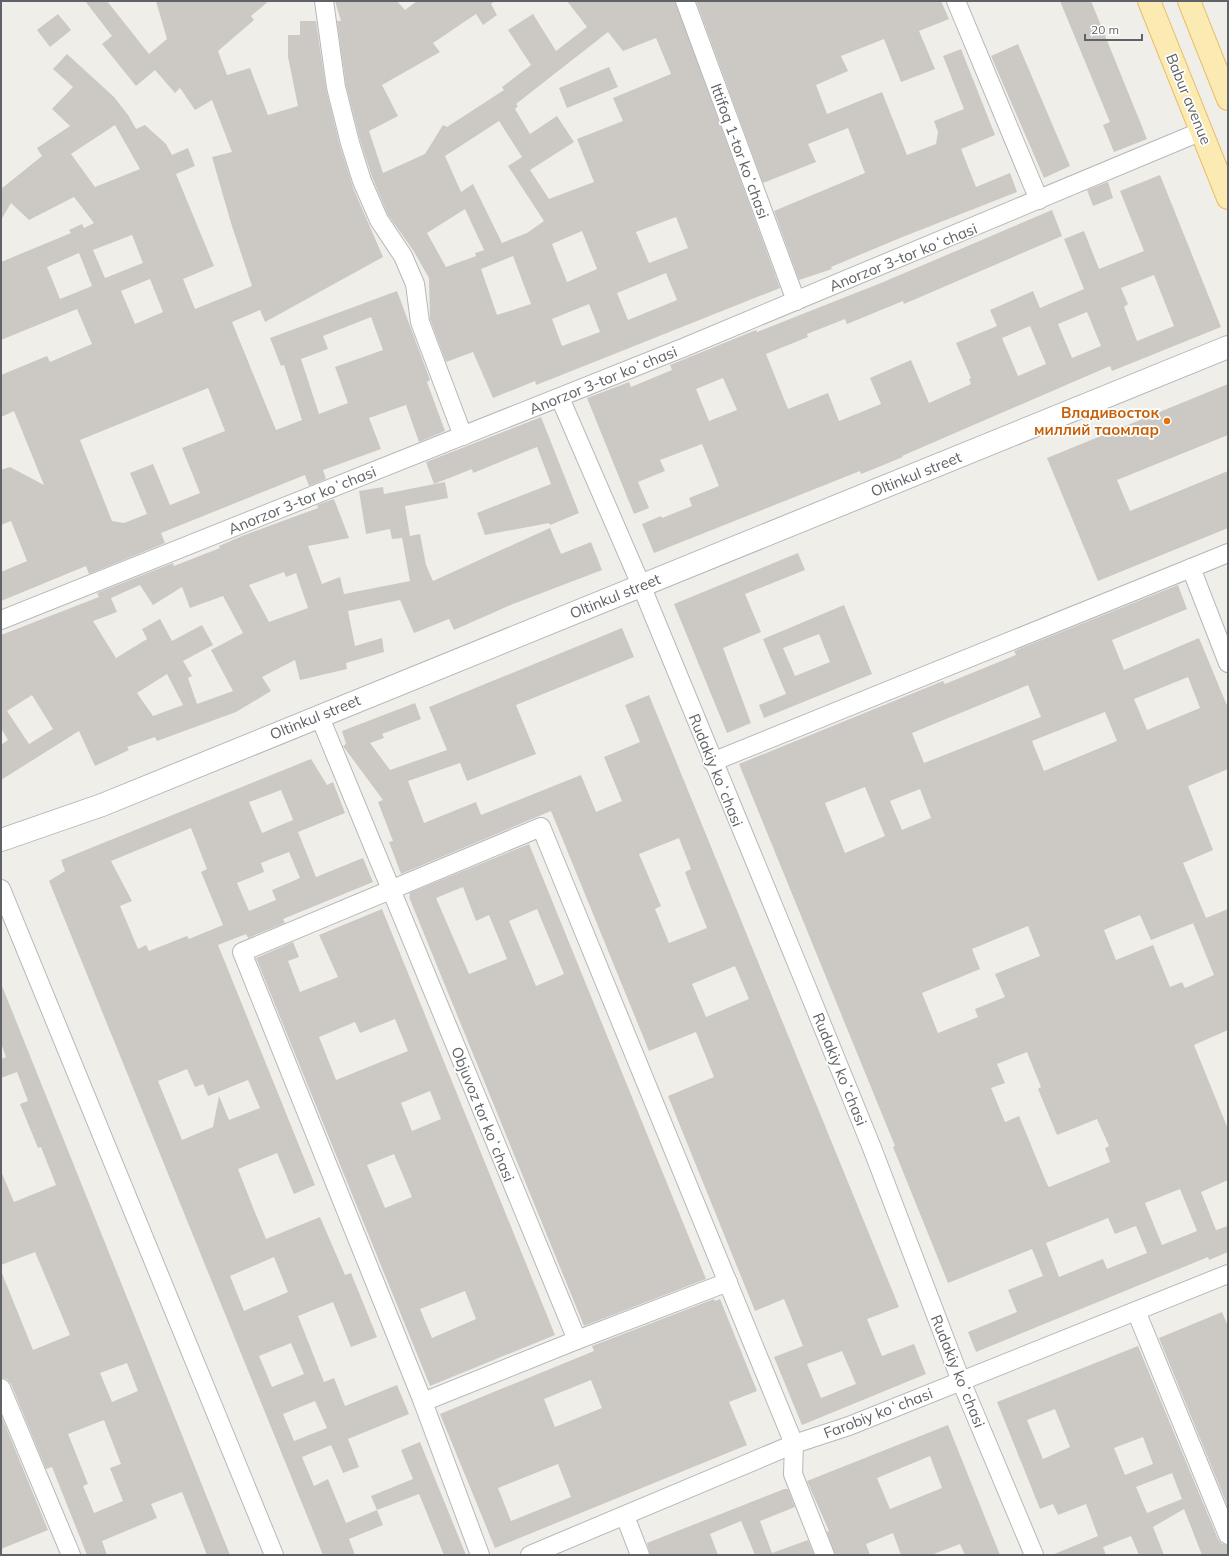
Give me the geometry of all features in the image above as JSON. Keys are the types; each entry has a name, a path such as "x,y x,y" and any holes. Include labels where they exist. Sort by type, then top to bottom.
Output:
{"main road":[{"name":"Babur avenue","path":"1149,1 1228,198"},
{"path":"1189,1 1228,99"},
{"name":"Oltinkul street","path":"1,840 102,805 319,715 1228,347"}],"street":[{"path":"324,1 336,87 350,143 362,181 379,220 403,256 415,284 420,322 463,436"},
{"name":"Ittifoq 1-tor koʻchasi","path":"685,1 796,301"},
{"path":"956,1 1039,200"},
{"name":"Anorzor 3-tor koʻchasi","path":"1,620 560,398 1202,131"},
{"name":"Rudakiy koʻchasi","path":"560,398 641,585 712,762 872,1148 961,1381 1034,1555"},
{"path":"712,762 1228,553"},
{"path":"1191,568 1228,663"},
{"name":"Objuvoz tor koʻchasi","path":"319,715 576,1340"},
{"path":"480,1555 423,1402 242,952 541,827 794,1444 793,1474 825,1555"},
{"path":"1,889 274,1555"},
{"name":"Farobiy koʻchasi","path":"530,1555 794,1444 849,1426 1228,1274"},
{"path":"423,1402 576,1340 728,1282"},
{"path":"1136,1311 1228,1535"},
{"path":"1,1388 71,1555"},
{"path":"625,1516 640,1555"}],"building":[{"path":"85,1 107,1 149,54 167,39 156,1 269,1 251,16 254,20 218,51 227,75 250,68 268,115 298,106 288,57 288,35 300,35 300,21 316,21 326,89 340,146 354,190 383,257 265,322 260,310 232,322 276,430 302,420 284,365 281,366 270,338 397,291 430,380 427,382 445,431 419,442 406,405 369,418 381,449 323,470 326,479 309,486 305,475 161,533 165,543 89,574 86,566 1,601 1,572 27,561 11,521 1,525 1,470 10,467 44,485 14,411 1,417 1,375 47,356 50,362 92,344 77,309 1,340 1,262 71,233 69,230 82,224 84,228 94,223 74,197 29,220 11,203 1,220 1,189 42,156 37,148 70,126 52,109 73,87 53,69 67,54 114,97 128,115 136,129 145,125 166,144 172,155 188,148 195,166 176,174 214,266 183,279 195,309 252,286 231,223 212,157 232,152 212,100 195,110 180,88 175,93 155,70 136,86 102,44 112,36","holes":["115,125 140,169 95,187 71,154","132,235 143,263 105,278 93,250","79,253 92,286 60,299 47,267","150,279 163,312 135,324 121,291","371,317 383,350 335,367 348,403 319,414 301,359 328,349 323,336","208,388 225,431 182,448 200,493 170,505 153,464 130,473 147,514 124,523 112,521 80,440"]},
{"path":"335,1 397,1 405,10 417,1 495,1 491,4 497,15 483,25 476,14 433,43 440,52 382,85 398,116 369,131 383,173 425,154 443,125 447,127 504,90 502,87 531,65 508,30 533,14 556,51 587,27 567,1 675,1 780,288 536,385 535,381 493,398 473,352 446,362 430,319 429,278 413,250 388,215 372,177 360,140 346,85 337,21 341,21","holes":["608,32 623,51 656,38 671,74 613,98 623,121 577,139 594,182 549,199 530,170 574,142 557,116 530,134 515,109 518,106 516,104","499,121 522,157 508,166 544,221 527,233 502,243 473,184 461,192 445,156","465,209 484,250 475,253 476,256 446,267 427,233","676,217 688,248 649,263 636,232","582,231 597,269 567,282 552,244","513,256 531,304 497,315 481,269","666,273 677,300 628,320 617,293","589,304 600,332 562,346 552,319"]},
{"path":"696,1 941,1 949,19 919,31 935,69 901,82 884,39 841,56 848,71 816,85 827,114 882,92 907,155 936,144 938,132 934,121 964,109 943,56 961,49 995,135 961,149 976,187 1010,173 1017,192 900,238 831,267 832,269 799,280 774,211 865,173 848,128 808,144 816,162 763,183"},
{"path":"1060,1 1091,1 1147,139 1114,152 1103,125 1110,122"},
{"path":"58,14 71,30 50,47 37,30"},
{"path":"1018,44 1070,166 1044,178 991,56"},
{"path":"609,67 618,87 567,108 559,88"},
{"path":"1160,175 1221,327 1112,371 1110,366 902,456 903,457 861,474 860,471 654,553 642,524 692,506 689,498 719,486 702,444 660,460 665,471 638,482 649,508 634,514 587,398 629,382 631,387 672,370 670,365 756,330 757,332 881,283 1052,210 1062,236 904,304 903,301 847,324 845,319 807,334 808,337 766,354 788,409 828,393 839,421 881,404 870,378 911,360 929,403 971,384 969,379 971,378 956,343 997,326 990,310 1033,291 1040,308 1084,289 1064,239 1084,231 1099,269 1144,251 1120,191","holes":["1154,275 1174,326 1137,341 1124,307 1128,304 1121,288","1087,312 1101,346 1072,358 1058,324","1030,326 1046,364 1018,376 1002,338","723,378 737,410 709,421 696,389"]},
{"path":"1108,182 1113,198 1093,206 1087,190"},
{"path":"1228,384 1228,435 1117,480 1130,511 1228,471 1228,528 1098,581 1047,458"},
{"path":"541,417 579,513 550,525 549,523 485,535 477,513 551,484 537,447 473,473 472,469 434,484 426,462"},
{"path":"445,482 448,498 405,506 410,536 420,534 426,565 433,581 550,528 561,554 591,542 602,570 513,604 454,630 449,619 414,633 400,600 348,611 355,646 382,638 384,652 346,663 347,669 300,680 295,660 262,677 271,691 236,712 157,741 155,737 127,747 129,750 95,766 79,731 1,780 1,745 8,740 1,728 1,635 99,597 97,593 173,563 174,566 220,548 219,546 242,536 318,508 317,505 334,499 349,538 308,546 322,584 340,577 344,594 410,581 402,538 392,539 390,529 366,534 359,491 383,487 384,494","holes":["284,572 286,577 296,573 308,608 269,622 249,585","140,585 153,605 182,587 190,608 223,596 243,633 211,650 233,691 197,704 188,678 192,676 183,661 213,645 202,625 172,641 160,619 142,629 147,639 116,658 93,621 117,612 111,598","167,674 183,705 153,716 137,693","32,695 53,729 29,744 7,711"]},
{"path":"798,553 805,570 745,594 761,632 723,648 751,723 727,733 674,604"},
{"path":"1178,585 1187,609 1112,640 1124,670 1199,638 1228,708 1228,769 1188,786 1213,850 1183,863 1206,918 1228,909 1228,1030 1194,1045 1228,1129 1228,1180 1201,1192 1216,1230 1228,1226 1228,1252 1209,1260 1208,1257 976,1352 968,1332 1017,1312 1008,1290 1043,1276 1032,1249 948,1283 893,1147 895,1146 739,764 943,681 945,684 1016,655 1014,651","holes":["1188,677 1200,708 1147,730 1134,699","1028,685 1041,717 924,763 912,733","1105,712 1117,741 1044,771 1032,741","865,787 885,836 845,853 825,803","920,789 931,818 902,830 890,801","1140,915 1151,940 1193,923 1214,975 1185,988 1182,982 1170,987 1153,945 1116,960 1104,930","1028,926 1040,956 995,974 1005,997 975,1009 978,1017 938,1033 922,993 980,969 972,949","1027,1052 1041,1087 1038,1089 1057,1135 1097,1119 1109,1146 1105,1148 1110,1162 1049,1187 1019,1116 1005,1122 991,1088 1005,1083 997,1064","1180,1189 1197,1231 1162,1245 1145,1203","1108,1218 1115,1234 1136,1226 1147,1253 1107,1269 1103,1259 1059,1277 1046,1243"]},
{"path":"844,605 872,674 764,718 759,705 786,694 763,639","holes":["819,634 830,662 795,676 783,648"]},
{"path":"622,628 634,657 516,705 536,754 467,781 460,763 408,781 424,823 476,802 481,815 581,775 596,812 622,801 604,757 640,742 625,705 649,695 899,1307 867,1319 882,1356 914,1344 926,1374 802,1425 774,1357 803,1346 784,1299 755,1311 668,1096 714,1077 696,1032 649,1051 551,811 401,874 389,842 393,841 378,802 383,800 343,746 346,744 342,731 415,703 421,719 382,734 384,738 370,743 390,770 447,750 429,707","holes":["679,838 691,869 685,872 707,928 669,943 655,909 661,906 639,854","735,966 749,999 706,1017 692,984","842,1351 856,1384 821,1398 807,1364"]},
{"path":"311,759 327,785 333,782 345,813 298,832 316,877 363,858 373,882 283,919 285,923 248,938 246,934 218,945 315,1185 294,1194 277,1153 238,1169 254,1210 266,1239 320,1217 345,1275 351,1273 377,1337 351,1347 333,1302 298,1316 324,1382 334,1378 345,1406 397,1385 409,1414 348,1439 359,1467 343,1473 331,1445 302,1457 314,1486 328,1479 346,1523 377,1510 383,1525 349,1539 355,1555 323,1555 49,881 65,871 61,860","holes":["281,790 298,832 293,820 262,833 249,802","191,828 207,869 201,872 223,925 189,939 187,936 149,951 146,945 138,949 120,906 132,901 111,861","289,852 300,878 272,890 276,900 249,911 237,883 264,872 261,863","187,1069 195,1087 203,1084 208,1096 248,1080 260,1108 229,1120 219,1096 213,1127 182,1140 158,1081","274,1257 288,1292 244,1311 230,1276","291,1343 304,1374 272,1387 259,1356","315,1401 327,1428 294,1441 283,1414"]},
{"path":"529,844 706,1279 584,1326 409,897 409,893","holes":["463,887 476,921 489,915 507,959 469,974 436,898","537,909 564,974 536,986 509,921"]},
{"path":"382,909 555,1335 430,1386 256,958 293,942 299,957 288,961 300,992 338,977 319,935","holes":["395,1019 408,1051 336,1080 319,1037 355,1022 360,1033","430,1091 441,1119 412,1131 401,1103","394,1154 412,1197 385,1208 367,1165","465,1291 476,1319 432,1338 420,1309"]},
{"path":"2,986 230,1555 207,1555 182,1492 151,1504 157,1518 102,1541 107,1555 87,1555 52,1467 46,1469 11,1384 7,1379 1,1378 1,1271 33,1350 70,1335 35,1252 1,1265 1,1171 14,1202 56,1185 41,1147 38,1148 20,1104 28,1101 17,1072 1,1078 1,1059 6,1057 1,1043","holes":["127,1363 138,1391 112,1402 100,1373","104,1420 121,1464 110,1468 123,1501 94,1513 83,1486 88,1484 68,1434"]},
{"path":"714,1299 715,1301 720,1299 757,1391 729,1402 747,1445 495,1548 440,1414 594,1351 592,1346","holes":["591,1380 602,1408 555,1427 544,1399","558,1464 571,1497 511,1521 498,1488"]},
{"path":"1222,1312 1228,1326 1228,1507 1159,1338"},
{"path":"1138,1346 1218,1539 1222,1544 1228,1545 1228,1555 1202,1555 1184,1509 1153,1527 1164,1555 1139,1555 1131,1536 1103,1547 1106,1555 1052,1555 1098,1536 1086,1504 1058,1515 1053,1504 1040,1509 997,1402","holes":["1055,1409 1070,1447 1043,1459 1027,1420","1143,1437 1153,1464 1125,1475 1114,1448","1172,1473 1182,1499 1147,1513 1136,1487"]},
{"path":"1,1415 48,1530 1,1549"},
{"path":"948,1425 1000,1555 965,1555 960,1544 931,1555 901,1555 893,1533 866,1544 870,1555 835,1555 827,1532 829,1531 807,1481","holes":["930,1456 942,1488 890,1509 877,1478"]},
{"path":"420,1442 466,1555 444,1555 419,1494 377,1510 371,1496 413,1479 401,1450"},
{"path":"784,1489 788,1489 795,1507 760,1521 772,1553 808,1540 814,1555 755,1555 741,1521 710,1534 718,1555 650,1555 647,1543"}],"place":[{"name":"Владивосток миллий таомлар","path":"1167,421"}]}
